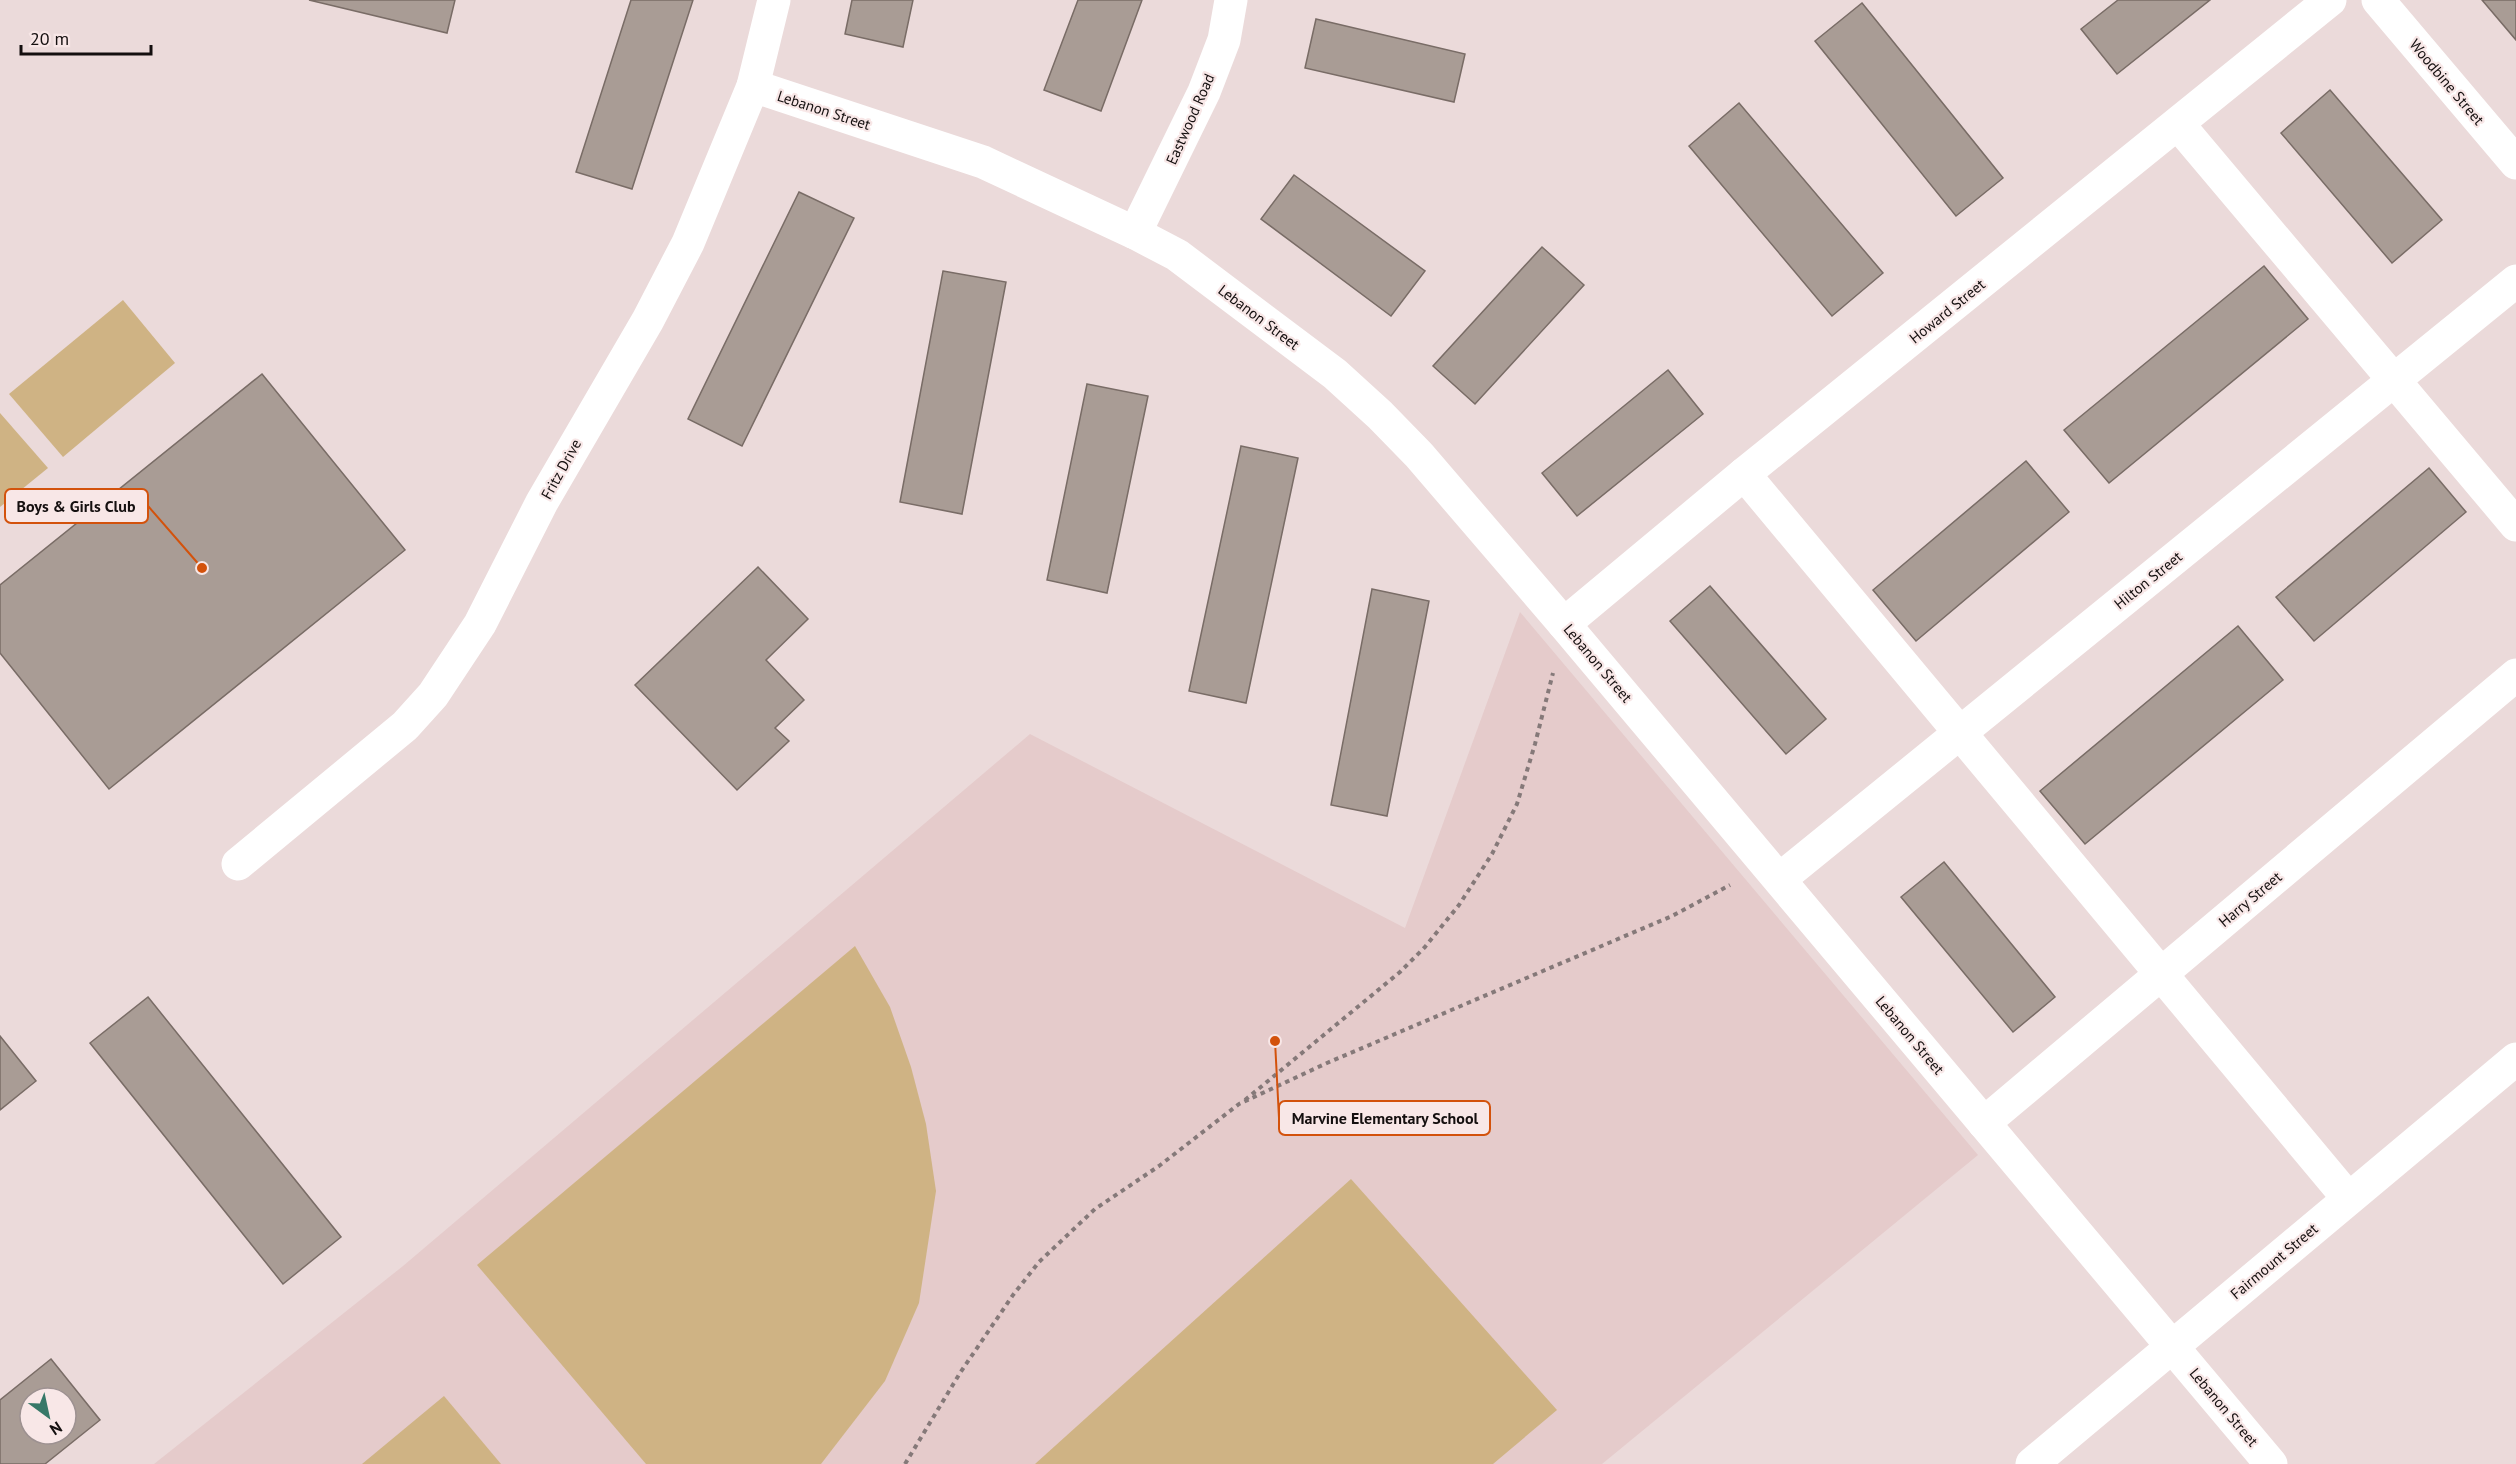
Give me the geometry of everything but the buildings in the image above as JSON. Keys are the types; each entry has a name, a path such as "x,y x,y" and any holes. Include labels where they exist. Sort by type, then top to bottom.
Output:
{"street":[{"name":"Fritz Drive","path":"238,864 405,726 433,695 480,624 542,502 660,298 716,180 753,86 774,0"},
{"name":"Eastwood Road","path":"1135,232 1204,92 1224,40 1231,0"},
{"name":"Howard Street","path":"1564,624 1744,474 2330,0"},
{"name":"Woodbine Street","path":"2378,0 2516,163"},
{"name":"Lebanon Street","path":"753,86 983,162 1135,232 1178,255 1335,374 1380,415 1419,456 1564,624 2271,1464"},
{"path":"2178,124 2516,525"},
{"name":"Hilton Street","path":"1780,879 2516,281"},
{"path":"1744,474 2348,1198"},
{"name":"Harry Street","path":"1984,1123 2516,675"},
{"name":"Fairmount Street","path":"2032,1464 2516,1059"}],"path":[{"path":"905,1464 960,1373 1007,1304 1040,1262 1095,1209 1168,1160 1239,1104 1400,972 1425,947 1459,905 1492,854 1514,812 1553,674"},
{"path":"1239,1104 1327,1063 1672,916 1730,885"}],"shaded area":[{"path":"123,300 175,363 63,457 9,394"},
{"path":"0,413 48,468 0,507"},
{"path":"1520,612 1978,1155 1602,1464 154,1464 403,1266 1030,734 1405,928"},
{"path":"855,946 890,1007 911,1067 926,1124 936,1191 919,1303 885,1381 821,1464 646,1464 477,1265"},
{"path":"1351,1179 1557,1410 1493,1464 1035,1464"},
{"path":"444,1396 501,1464 362,1464"}],"place":[{"name":"Boys & Girls Club","path":"202,568"},
{"name":"Marvine Elementary School","path":"1275,1041"}]}
